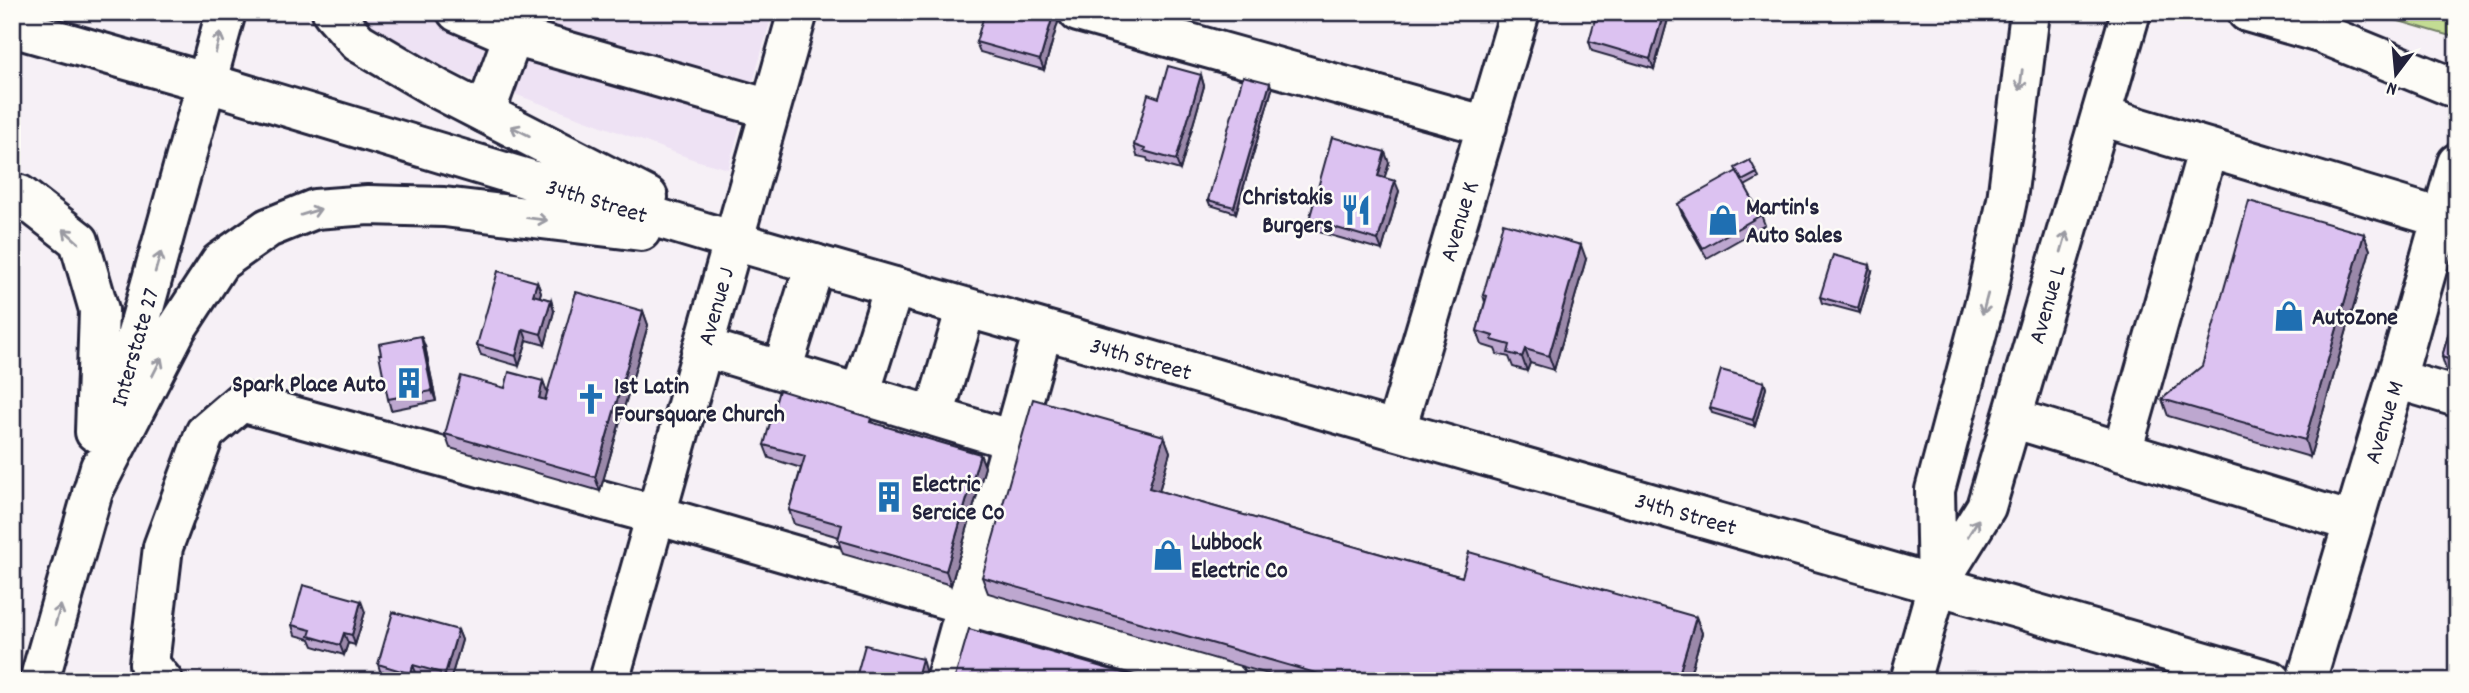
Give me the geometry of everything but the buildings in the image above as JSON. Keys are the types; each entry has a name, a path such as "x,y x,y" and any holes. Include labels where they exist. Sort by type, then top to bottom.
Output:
{"main road":[{"name":"Interstate 27","path":"39,681 226,12"},
{"path":"332,12 358,42 438,89 734,241"},
{"path":"457,12 513,36 770,109"},
{"name":"Avenue J","path":"609,681 798,12"},
{"path":"1078,12 1487,126"},
{"name":"Avenue K","path":"1396,430 1521,12"},
{"name":"Avenue L","path":"1937,586 1934,490 1990,282 2007,200 2030,12"},
{"name":"Avenue L","path":"1910,681 1937,586 1986,507 2131,12"},
{"path":"2247,12 2320,33 2457,89"},
{"name":"34th Street","path":"12,27 734,241 2272,681"},
{"path":"485,113 513,36"},
{"path":"2101,116 2441,218"},
{"path":"2122,452 2208,148"},
{"name":"Avenue M","path":"2306,681 2457,163"},
{"path":"12,193 20,195 79,241 99,310 92,493"},
{"path":"92,493 177,328 220,262 268,228 315,209 368,205 444,207 734,241"},
{"path":"782,370 815,264"},
{"path":"860,394 894,287"},
{"path":"934,416 966,308"},
{"path":"945,681 1042,330"},
{"path":"703,347 1012,440"},
{"path":"2396,379 2457,397"},
{"path":"163,681 149,664 163,547 205,433 241,402 656,515 1227,681"},
{"path":"2012,418 2352,522"}],"shaded area":[{"path":"350,12 773,12 728,169 695,160 402,51"}],"green space":[{"path":"2368,12 2457,12 2457,38"}],"place":[{"name":"Christakis Burgers","path":"1356,210"},
{"name":"Martin's Auto Sales","path":"1723,220"},
{"name":"AutoZone","path":"2289,316"},
{"name":"Spark Place Auto","path":"409,383"},
{"name":"1st Latin Foursquare Church","path":"591,399"},
{"name":"Electric Sercice Co","path":"889,497"},
{"name":"Lubbock Electric Co","path":"1168,555"}]}
